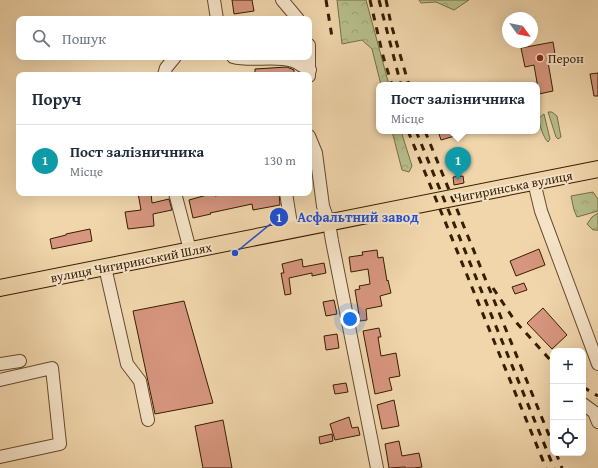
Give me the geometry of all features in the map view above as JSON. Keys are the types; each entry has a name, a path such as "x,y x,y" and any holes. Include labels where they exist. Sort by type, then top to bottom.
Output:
{"main road":[{"name":"Чигиринська вулиця","path":"428,203 598,169"},
{"name":"вулиця Чигиринський Шлях","path":"0,288 428,203"}],"street":[{"path":"214,0 217,16"},
{"path":"282,0 295,16"},
{"path":"165,72 173,60"},
{"path":"286,60 293,61 308,72"},
{"path":"309,60 309,72"},
{"path":"312,143 316,153 323,206 329,223 377,468"},
{"path":"534,182 541,211 598,364"},
{"path":"176,196 190,250"},
{"path":"286,196 292,230"},
{"path":"105,267 127,364 140,381 148,420"},
{"path":"0,364 20,361"},
{"path":"0,380 52,368 60,444 0,457"},
{"path":"586,406 594,412 598,422"}],"green space":[{"path":"337,0 366,0 388,82 380,82 372,49 362,40 342,44"},
{"path":"419,0 469,0 454,10 436,2 421,3"},
{"path":"548,112 552,112 557,116 561,137 558,139 556,137"},
{"path":"544,114 550,139 548,142 543,135 540,124 540,117"},
{"path":"393,134 402,134 412,166 409,172 402,170"},
{"path":"593,192 598,199 598,211 577,217 571,196"},
{"path":"598,213 598,230 593,230 587,224 592,217"}],"building":[{"path":"232,0 252,0 254,11 234,14"},
{"path":"553,42 556,60 548,62 553,91 540,94 540,82 537,82 534,65 525,67 521,48 538,48 538,45"},
{"path":"287,67 294,70 294,72 255,72 255,69"},
{"path":"598,73 598,96 594,96 590,74"},
{"path":"439,134 462,134 441,140"},
{"path":"463,176 464,183 454,185 453,177"},
{"path":"139,196 151,196 152,203 169,199 172,210 153,214 154,226 128,229 125,212 141,210"},
{"path":"203,196 279,196 280,205 253,210 252,204 193,218 189,200"},
{"path":"90,229 92,241 52,249 50,239"},
{"path":"539,249 545,265 516,276 510,261"},
{"path":"377,250 378,258 383,257 387,281 388,280 391,293 380,296 382,306 366,309 367,320 360,321 355,290 360,289 359,286 370,284 368,269 351,272 349,257 363,255 362,252"},
{"path":"302,259 303,267 324,263 326,273 312,276 312,273 289,278 291,294 285,295 281,273 284,273 282,264"},
{"path":"524,283 527,290 515,294 512,287"},
{"path":"334,300 337,314 326,316 323,302"},
{"path":"184,301 213,403 155,414 133,311"},
{"path":"543,308 567,335 553,348 551,348 527,323"},
{"path":"379,328 381,337 378,337 381,356 396,353 400,376 389,378 392,390 375,394 363,331"},
{"path":"337,334 339,348 326,350 324,336"},
{"path":"346,383 348,392 335,394 333,385"},
{"path":"394,400 399,426 382,429 377,405"},
{"path":"349,417 352,428 358,427 360,435 335,440 330,424"},
{"path":"223,420 232,468 203,468 195,426"},
{"path":"332,434 333,441 320,444 319,437"},
{"path":"399,441 402,456 419,453 422,467 389,468 385,444"}],"railway":[{"path":"326,0 332,37"},
{"path":"370,0 383,56 391,82"},
{"path":"379,0 400,82"},
{"path":"386,0 391,24 408,82"},
{"path":"409,134 546,468"},
{"path":"417,134 554,468"},
{"path":"426,134 550,438"},
{"path":"493,288 515,321 550,360"},
{"path":"586,389 598,396"},
{"path":"557,456 562,468"}],"place":[{"name":"Перон","path":"540,58"},
{"name":"Пост залізничника","path":"458,180"},
{"name":"Асфальтний завод","path":"235,253"}]}
